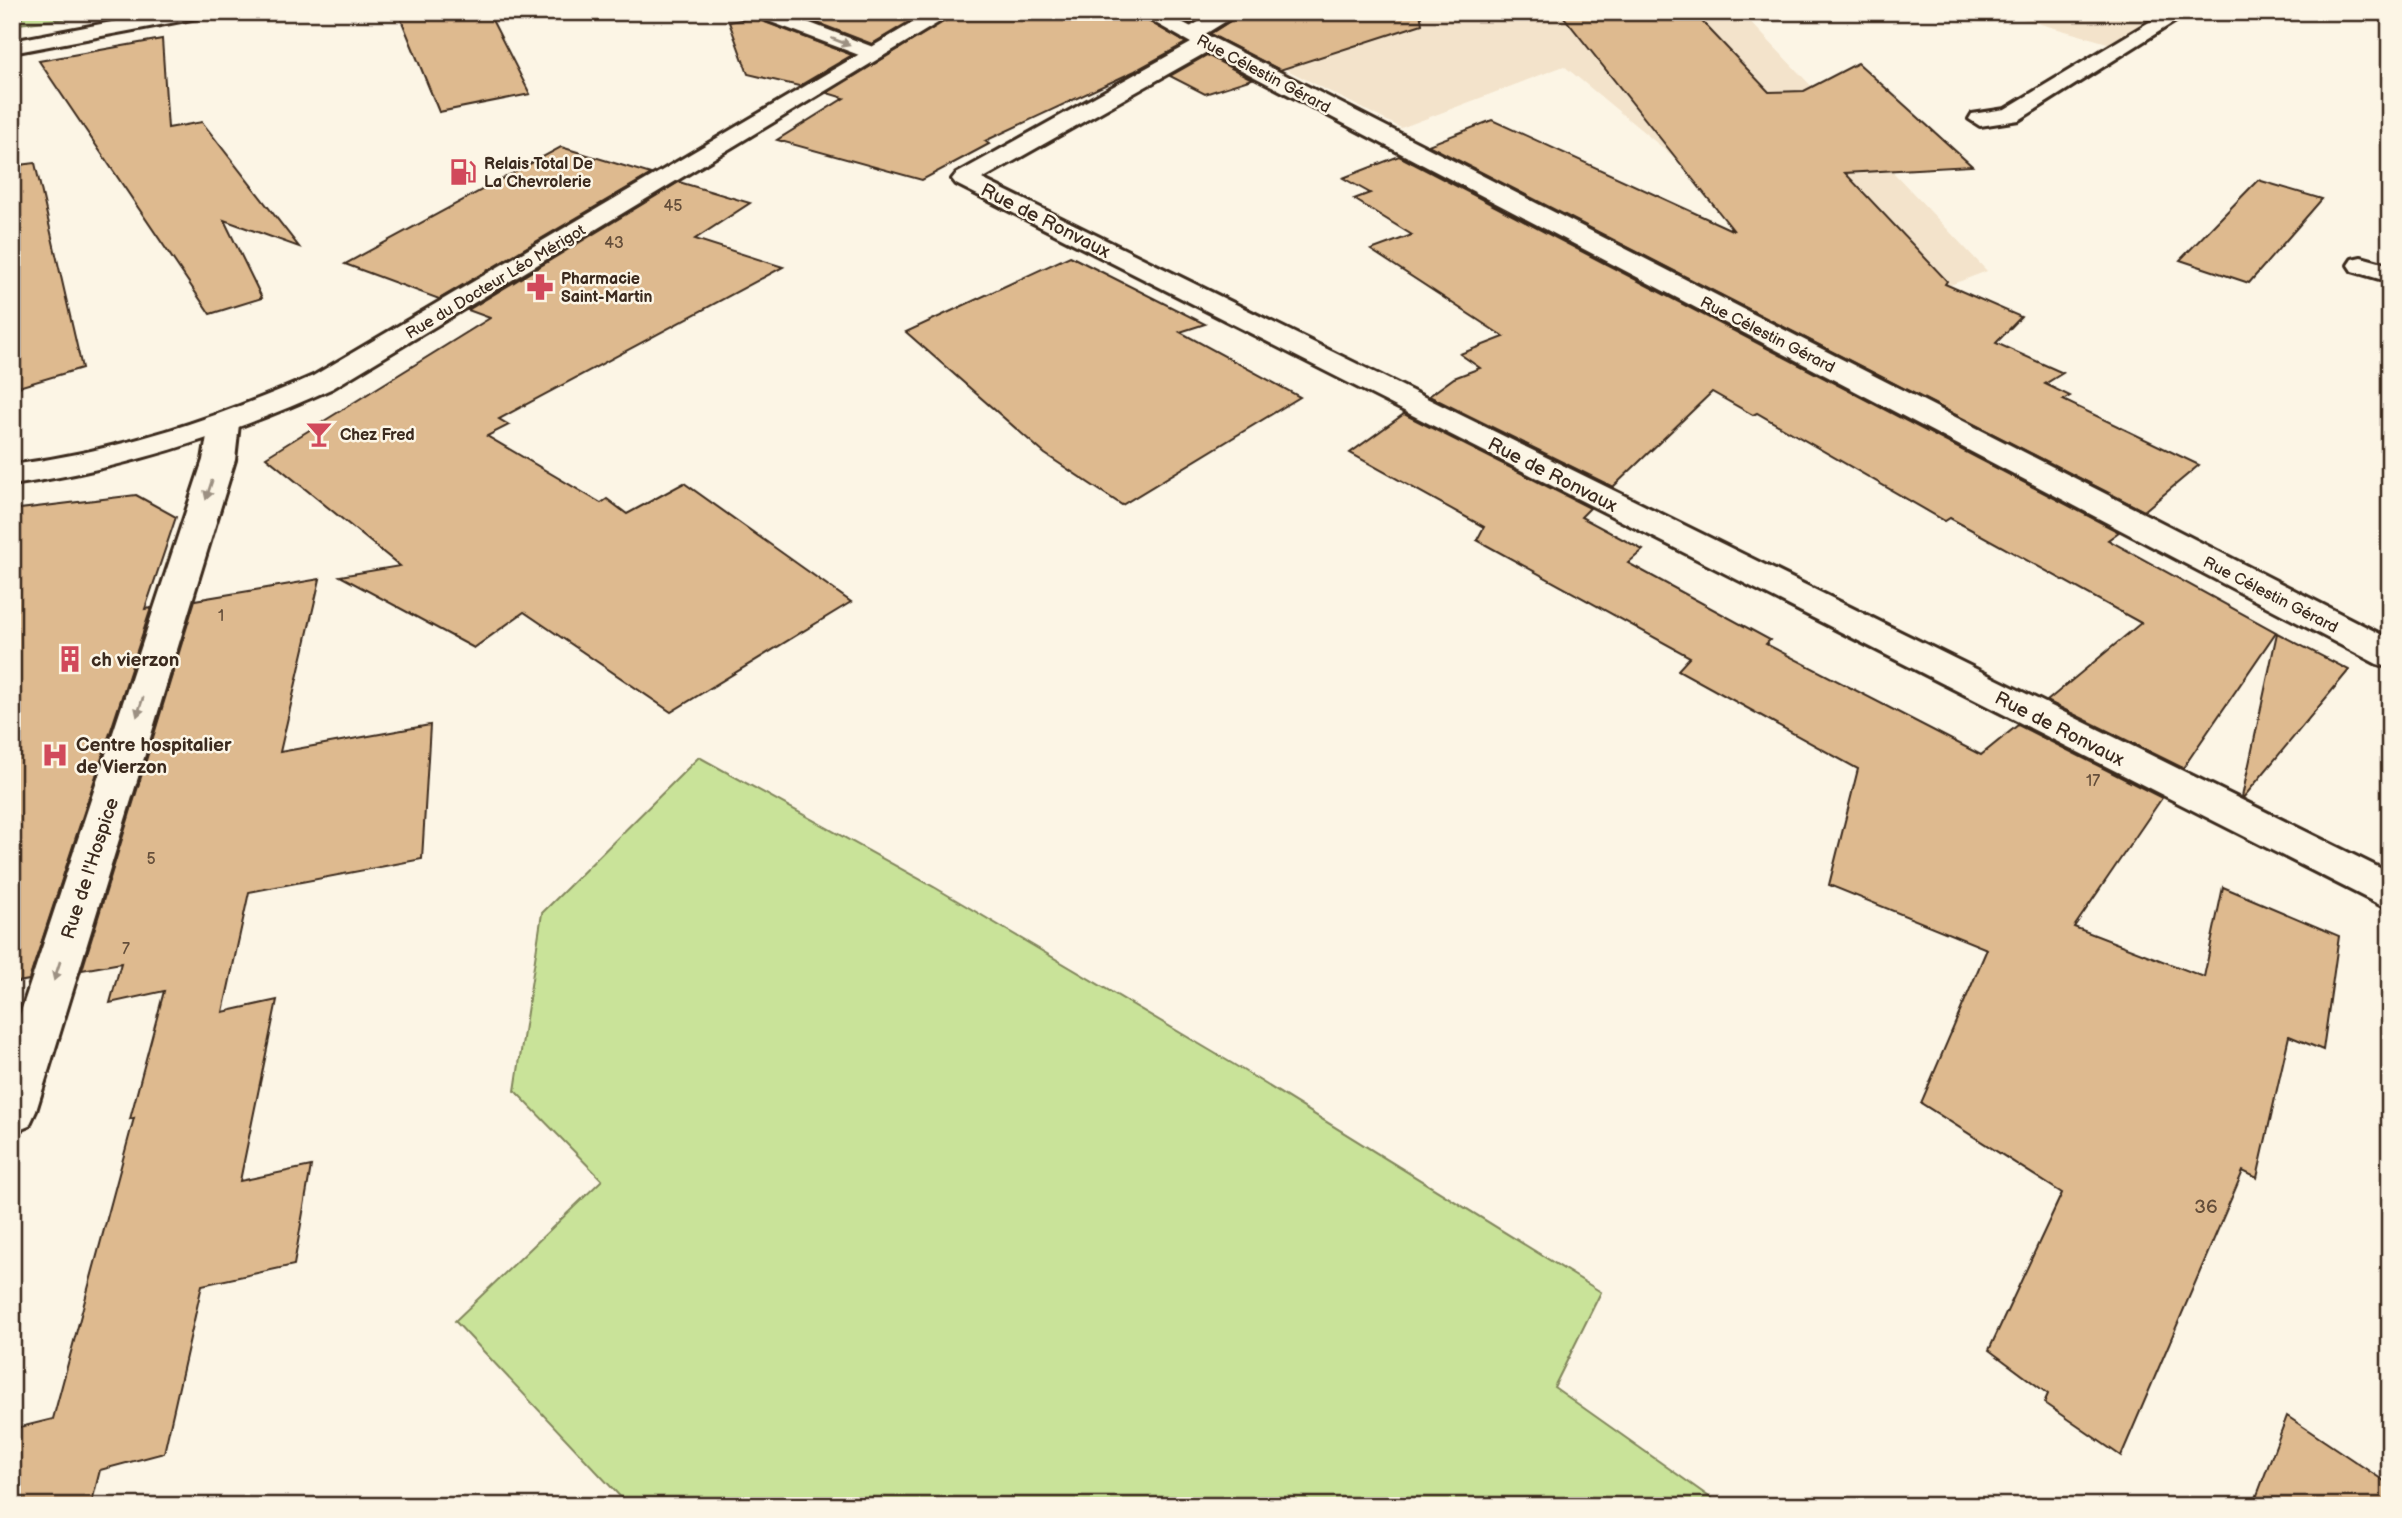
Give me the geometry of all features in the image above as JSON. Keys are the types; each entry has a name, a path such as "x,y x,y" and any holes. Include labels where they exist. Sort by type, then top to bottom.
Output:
{"street":[{"path":"12,47 197,12"},
{"path":"762,12 874,54"},
{"name":"Rue du Docteur Léo Mérigot","path":"12,475 128,453 223,424 310,387 368,356 946,12"},
{"name":"Rue Célestin Gérard","path":"1146,12 2390,655"},
{"path":"1198,39 1231,12"},
{"path":"1980,120 2011,114 2180,12"},
{"name":"Rue de Ronvaux","path":"1198,39 964,179 2390,894"},
{"path":"2361,265 2390,274"},
{"name":"Rue de l'Hospice","path":"12,1111 219,460 223,424"},
{"path":"12,1044 44,1012"}],"shaded area":[{"path":"1245,12 1748,12 1744,15 1987,271 1867,317 1564,66 1401,128 1211,31"},
{"path":"1998,12 2170,12 2111,44"}],"green space":[{"path":"26,12 126,12 18,24"},
{"path":"699,757 934,887 1233,1064 1601,1292 1554,1387 1722,1506 629,1506 455,1321 602,1180 515,1091 542,913"}],"building":[{"path":"398,12 488,12 530,94 439,112"},
{"path":"789,12 925,12 872,44"},
{"path":"959,12 1133,12 1186,43 1135,71 985,141 989,144 922,180 777,140 844,98 827,93"},
{"path":"1168,12 1210,12 1191,24"},
{"path":"1244,12 1420,12 1422,24 1280,70 1210,34"},
{"path":"1560,12 1693,12 1769,92 1804,91 1858,63 1972,166 1845,173 1947,281 1945,284 2021,317 1996,343 2063,373 2045,384 2070,396 2063,400 2199,465 2144,511 1428,145 1492,120 1734,231"},
{"path":"753,18 852,55 799,86 748,74 729,22"},
{"path":"162,39 168,128 202,122 299,247 224,220 262,298 210,314 39,61"},
{"path":"1207,55 1252,79 1205,94 1170,76"},
{"path":"561,147 651,174 439,299 345,264"},
{"path":"1399,156 2119,532 2108,540 2276,632 2183,768 2047,701 2141,623 1950,518 1945,521 1757,413 1753,415 1712,392 1613,487 1429,396 1454,378 1480,368 1460,354 1504,337 1371,250 1412,235 1354,199 1370,193 1343,178"},
{"path":"35,163 82,368 12,389 12,166"},
{"path":"2258,180 2322,199 2249,283 2180,260"},
{"path":"679,182 750,203 695,239 783,267 499,419 509,425 487,436 601,503 607,499 627,514 684,483 851,602 671,712 524,612 474,648 340,576 400,566 266,457 490,318 468,310"},
{"path":"1070,256 1205,324 1180,332 1300,397 1122,505 1045,454 906,332"},
{"path":"1404,414 1590,508 1581,517 1643,550 1628,563 1770,640 1766,644 1981,755 2018,725 2162,798 2074,927 2204,977 2223,887 2339,936 2323,1050 2289,1036 2257,1178 2243,1171 2121,1456 2044,1403 2048,1394 1989,1350 2062,1193 1921,1103 1987,949 1829,885 1858,769 1678,670 1690,657 1477,540 1484,527 1350,453"},
{"name":"Centre hospitalier de Vierzon","path":"136,495 176,517 145,609 151,608 29,980 12,983 12,510"},
{"path":"320,579 280,752 430,725 422,859 249,892 223,1012 277,1000 240,1181 311,1166 294,1265 202,1285 164,1453 100,1470 91,1506 12,1506 12,1429 53,1419 134,1118 130,1119 164,991 110,1003 121,963 82,970 195,600"},
{"path":"2277,633 2349,670 2243,798 2242,797"},
{"path":"2287,1416 2390,1485 2390,1506 2253,1506"}],"place":[{"name":"Relais Total De La Chevrolerie","path":"463,172"},
{"name":"Pharmacie Saint-Martin","path":"540,287"},
{"name":"Chez Fred","path":"319,434"},
{"name":"ch vierzon","path":"70,659"},
{"name":"Centre hospitalier de Vierzon","path":"55,755"}]}
